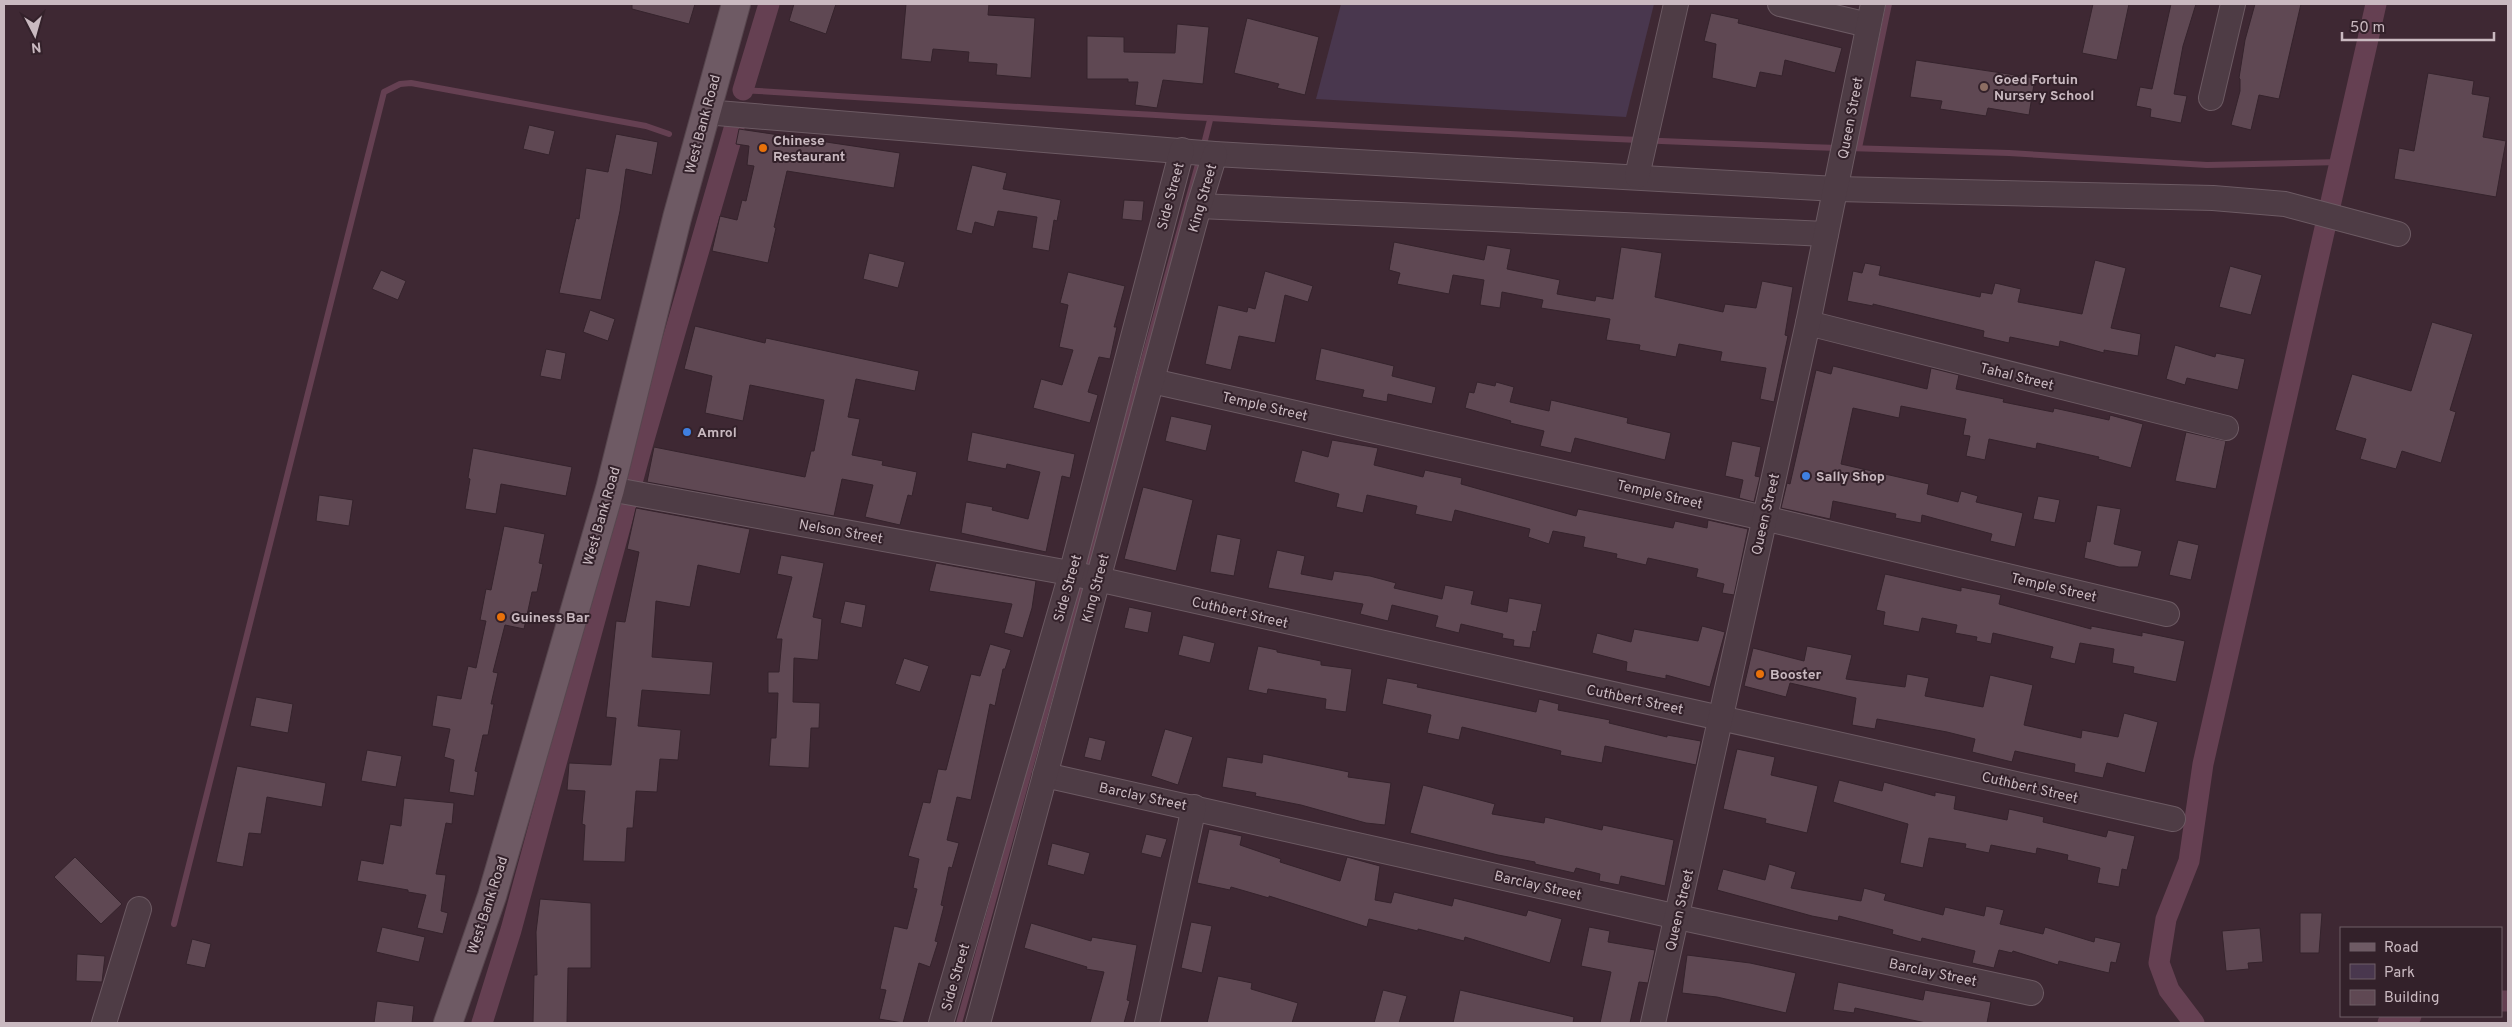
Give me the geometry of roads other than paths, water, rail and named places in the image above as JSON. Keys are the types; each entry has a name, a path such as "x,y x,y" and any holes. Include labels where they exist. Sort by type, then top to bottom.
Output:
{"main road":[{"name":"West Bank Road","path":"448,1023 492,896 610,489 705,112 736,4"}],"street":[{"path":"1638,176 1676,4"},
{"path":"1780,4 1870,14"},
{"path":"2211,98 2233,4"},
{"name":"Queen Street","path":"1653,1023 1808,323 1837,188 1870,14"},
{"path":"705,112 1215,154 1837,188 2212,198 2285,204 2398,234"},
{"name":"Side Street","path":"941,1023 1084,577 1182,150"},
{"name":"King Street","path":"978,1023 1045,774 1084,577 1152,381 1199,206 1215,154"},
{"path":"1199,206 1826,234"},
{"name":"Tahal Street","path":"1808,323 2226,428"},
{"name":"Temple Street","path":"1152,381 1764,518 2167,614"},
{"name":"Nelson Street","path":"610,489 1084,577"},
{"name":"Cuthbert Street","path":"1084,577 2173,819"},
{"name":"Barclay Street","path":"1045,774 1678,917 2031,994"},
{"path":"1147,1023 1194,807"},
{"path":"104,1023 139,910"}],"waterway":[{"path":"743,90 769,4"},
{"path":"1859,148 1889,4"},
{"path":"2194,1023 2169,990 2159,963 2166,919 2189,861 2203,764 2376,4"},
{"path":"174,924 384,92 400,84 411,83 646,126 669,134"},
{"path":"743,90 1290,123 1838,148"},
{"path":"1203,148 1210,120"},
{"path":"482,1023 511,930 640,453 734,129"},
{"path":"1848,148 2009,153 2207,165 2341,162"},
{"path":"1085,572 1200,157"},
{"path":"959,1023 1082,581"},
{"path":"2502,1001 2508,1001"},
{"path":"2388,1023 2408,1017"}],"place":[{"name":"Goed Fortuin Nursery School","path":"1984,87"},
{"name":"Chinese Restaurant","path":"763,148"},
{"name":"Amrol","path":"687,432"},
{"name":"Sally Shop","path":"1806,476"},
{"name":"Guiness Bar","path":"501,617"},
{"name":"Booster","path":"1760,674"}]}
